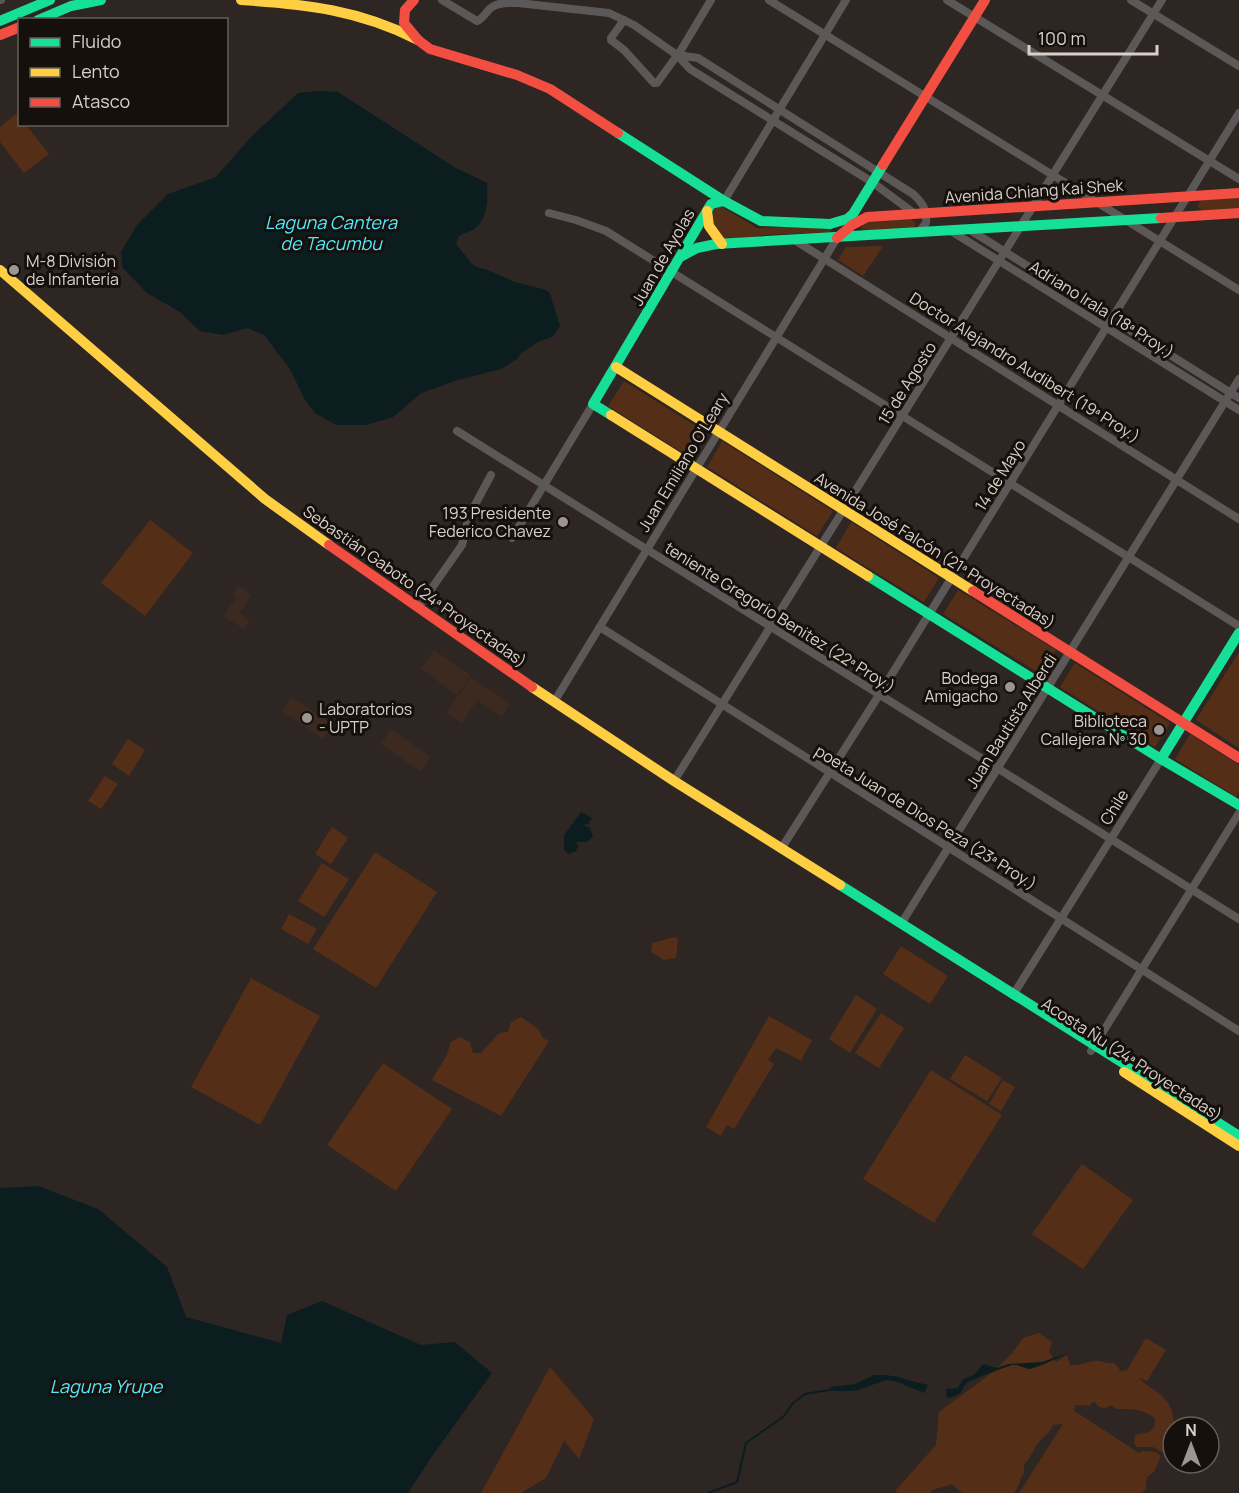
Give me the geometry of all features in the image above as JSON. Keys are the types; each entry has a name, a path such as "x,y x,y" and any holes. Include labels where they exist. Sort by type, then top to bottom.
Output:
{"main road":[{"path":"0,21 50,0"},
{"path":"43,18 71,6 101,0"},
{"path":"241,0 318,6 347,11 400,30 430,49 518,75 550,89 703,188 761,221 830,224 840,222 853,214 985,0"},
{"path":"414,0 405,10 404,23 418,40"},
{"path":"0,35 18,28"},
{"path":"703,188 710,196 709,226 722,244"},
{"name":"Avenida Chiang Kai Shek","path":"837,238 852,225 867,217 1239,193"},
{"name":"Juan de Ayolas","path":"593,404 709,207 724,201"},
{"name":"Avenida Chiang Kai Shek","path":"680,257 696,248 722,244 1239,213"},
{"name":"Sebastián Gaboto (24ª Proyectadas)","path":"0,270 265,499 554,702 674,781 901,924"},
{"name":"Avenida José Falcón (21ª Proyectadas)","path":"616,367 1239,758"},
{"path":"593,404 1239,806"},
{"name":"Chile","path":"1161,759 1239,633"},
{"path":"901,924 1016,997"},
{"name":"Acosta Ñu (24ª Proyectadas)","path":"1016,997 1024,1000 1174,1100 1239,1146"},
{"name":"Acosta Ñu (24ª Proyectadas)","path":"1174,1100 1239,1136"}],"street":[{"path":"442,0 477,21 481,20 492,7 503,3 574,9 609,14 624,20 677,55 690,69 773,120 920,200 925,208 920,214"},
{"path":"624,20 611,40 624,50 654,83 658,81 677,55 711,0"},
{"path":"770,0 1239,290"},
{"path":"724,201 846,0"},
{"path":"947,0 1239,179"},
{"path":"1131,0 1239,66"},
{"name":"15 de Agosto","path":"674,781 1162,0"},
{"path":"677,55 698,58 875,177 920,214 924,228 917,233"},
{"name":"14 de Mayo","path":"781,849 831,773 1239,113"},
{"path":"549,213 606,231 1239,626"},
{"name":"Adriano Irala (18ª Proy.)","path":"970,230 1239,398"},
{"name":"Adriano Irala (18ª Proy.)","path":"951,231 1239,410"},
{"name":"Juan Emiliano O'Leary","path":"554,702 837,238"},
{"name":"Doctor Alejandro Audibert (19ª Proy.)","path":"796,241 1239,519"},
{"name":"Juan Bautista Alberdi","path":"901,924 1239,379"},
{"name":"Juan de Ayolas","path":"512,538 593,404"},
{"name":"teniente Gregorio Benitez (22ª Proy.)","path":"456,431 1239,919"},
{"path":"418,608 462,545 469,516 491,475"},
{"name":"poeta Juan de Dios Peza (23ª Proy.)","path":"600,627 1238,1030"},
{"name":"Chile","path":"1016,997 1061,919 1161,759"},
{"path":"1093,1048 1239,813"}],"shaded area":[{"path":"17,113 18,126 27,126 49,154 24,173 0,142 0,127"},
{"path":"1239,198 1239,208 1202,210 1197,206 1201,200"},
{"path":"717,204 757,228 835,226 830,232 722,240 712,222"},
{"path":"911,219 916,224 914,228 863,231 861,227 864,222"},
{"path":"883,246 863,276 838,260 846,247"},
{"path":"624,381 707,433 691,458 608,406"},
{"path":"722,441 833,511 817,536 707,467"},
{"path":"150,520 193,553 145,616 101,583"},
{"path":"851,522 939,578 924,602 836,548"},
{"path":"239,585 251,595 240,613 250,621 244,629 223,616 237,597 233,594"},
{"path":"958,590 1056,650 1042,675 943,614"},
{"path":"434,650 471,675 457,695 421,669"},
{"path":"1239,652 1239,748 1196,720"},
{"path":"1075,663 1170,723 1155,747 1060,687"},
{"path":"471,677 510,703 502,717 477,700 462,724 446,713"},
{"name":"Laboratorios - UPTP","path":"291,697 333,724 323,739 282,711"},
{"path":"391,729 431,757 421,772 381,744"},
{"path":"1190,734 1239,765 1239,792 1236,797 1175,759"},
{"path":"128,739 145,750 129,776 112,764"},
{"path":"105,776 118,784 101,809 88,801"},
{"path":"332,827 348,838 331,864 315,854"},
{"path":"375,852 437,892 376,988 313,949"},
{"path":"322,863 349,879 324,917 298,901"},
{"path":"289,914 317,929 308,944 281,929"},
{"path":"675,937 678,939 676,958 664,960 651,952 652,943"},
{"path":"901,946 948,976 930,1004 883,974"},
{"path":"251,978 320,1016 260,1125 191,1087"},
{"path":"856,995 877,1009 850,1053 829,1039"},
{"path":"881,1013 904,1028 879,1068 855,1053"},
{"path":"769,1016 812,1040 801,1061 776,1048 768,1060 774,1064 734,1129 727,1125 721,1136 706,1127"},
{"path":"521,1017 538,1029 543,1038 549,1041 501,1116 432,1080 450,1043 459,1037 470,1042 473,1053 481,1053 499,1033 508,1032 511,1022"},
{"path":"965,1055 1002,1078 987,1101 950,1079"},
{"path":"383,1063 452,1109 396,1191 327,1145"},
{"path":"931,1070 1002,1115 934,1223 863,1179"},
{"path":"1003,1080 1015,1087 1001,1111 989,1104"},
{"path":"1082,1164 1133,1200 1083,1269 1032,1234"},
{"path":"1039,1333 1052,1342 1049,1352 1056,1362 1067,1355 1070,1365 1099,1361 1114,1363 1121,1371 1127,1370 1146,1338 1166,1350 1147,1381 1139,1378 1168,1402 1173,1415 1161,1415 1161,1451 1153,1447 1137,1447 1134,1443 1135,1435 1149,1432 1155,1426 1155,1419 1142,1411 1116,1409 1112,1405 1105,1408 1099,1407 1094,1401 1089,1406 1076,1405 1073,1410 1139,1453 1142,1451 1156,1452 1161,1456 1154,1472 1147,1477 1146,1489 1142,1493 1019,1493 1063,1424 1053,1425 1036,1446 1024,1465 1024,1473 1014,1493 962,1493 952,1484 932,1490 931,1493 898,1493 895,1491 936,1445 939,1412 995,1370 1023,1338"},
{"path":"550,1367 594,1419 579,1459 564,1441 546,1478 521,1493 481,1493"}],"water":[{"name":"Laguna Cantera de Tacumbu","path":"338,92 454,167 487,183 487,202 482,221 473,230 459,236 456,244 477,267 515,282 546,290 550,294 560,326 552,337 540,341 501,369 458,380 421,393 393,417 366,425 336,425 315,413 305,400 290,369 264,335 247,328 223,335 200,331 180,312 147,293 122,267 121,252 137,225 168,194 216,177 252,136 298,93"},
{"path":"581,812 592,818 588,824 582,825 590,828 593,836 587,842 576,842 578,846 576,851 569,854 564,850 564,835"},
{"name":"Laguna Yrupe","path":"38,1186 98,1209 167,1267 186,1317 281,1343 287,1315 322,1301 421,1345 455,1342 492,1373 408,1493 0,1493 0,1188"},
{"path":"1068,1353 1030,1369 1012,1365 997,1370 968,1382 959,1394 947,1398 946,1389 958,1388 963,1379 974,1375 983,1364 997,1368 1008,1364 1042,1362"},
{"path":"874,1375 887,1375 928,1385 924,1393 895,1381 886,1380 855,1391 834,1391 830,1387 855,1384"}],"waterway":[{"path":"890,1377 905,1380"},
{"path":"708,1493 737,1482 746,1443 784,1416 793,1403 805,1394 835,1389"}],"traffic: fast":[{"path":"0,21 50,0"},
{"path":"43,18 71,6 101,0"},
{"path":"618,133 724,201 761,221 830,224 847,219 853,214 883,165"},
{"path":"611,415 593,404 711,204 724,201"},
{"path":"682,256 697,248 716,244 1161,218"},
{"path":"868,576 1161,759 1239,805"},
{"path":"1161,759 1239,633"},
{"path":"840,885 1239,1136"}],"traffic: slow":[{"path":"241,0 332,10 375,22 418,40"},
{"path":"707,211 709,226 722,244"},
{"path":"0,270 265,499 329,545"},
{"path":"616,367 973,591"},
{"path":"611,415 868,576"},
{"path":"532,687 674,781 840,885"},
{"path":"1124,1072 1239,1146"}],"traffic: jam":[{"path":"414,0 405,10 404,23 418,40 430,49 517,75 550,89 618,133"},
{"path":"883,165 985,0"},
{"path":"0,35 18,28"},
{"path":"837,238 852,225 867,217 1239,193"},
{"path":"1161,218 1239,213"},
{"path":"329,545 532,687"},
{"path":"973,591 1239,758"}],"place":[{"name":"M-8 División de Infantería","path":"14,270"},
{"name":"193 Presidente Federico Chavez","path":"563,522"},
{"name":"Bodega Amigacho","path":"1010,687"},
{"name":"Laboratorios - UPTP","path":"307,718"},
{"name":"Biblioteca Callejera Nº 30","path":"1159,730"}]}
